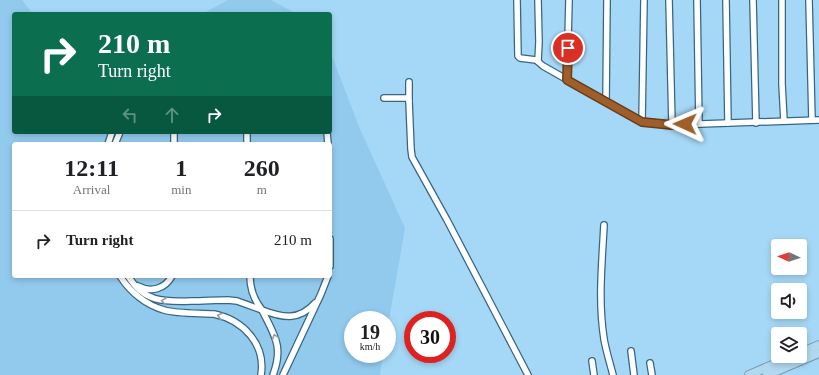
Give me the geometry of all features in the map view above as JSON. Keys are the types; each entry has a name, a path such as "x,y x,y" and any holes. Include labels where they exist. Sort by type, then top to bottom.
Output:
{"highway":[{"path":"807,350 819,345"},
{"path":"767,375 819,353"},
{"path":"749,375 777,363"}],"street":[{"path":"518,0 518,56 520,58 538,61 543,66 642,122 672,125 819,120"},
{"path":"538,0 540,42 538,61"},
{"path":"567,80 569,0"},
{"path":"606,102 607,0"},
{"path":"642,122 644,0"},
{"path":"669,0 672,125"},
{"path":"697,0 699,124"},
{"path":"726,0 728,123"},
{"path":"753,0 756,123"},
{"path":"782,0 782,84 784,121"},
{"path":"808,0 812,120"},
{"path":"409,82 412,157 447,220 528,375"},
{"path":"384,98 408,98 410,100"},
{"path":"604,225 601,282 602,322 604,340 613,375"},
{"path":"122,278 132,292 157,308 174,312 220,315 234,321 245,329 254,339 260,354 261,375"},
{"path":"129,278 139,287 150,290 162,286 171,278"},
{"path":"129,278 135,286 144,293 160,301 237,301 279,316 290,317 296,316 311,308 321,294"},
{"path":"250,278 253,295 277,342 278,359 273,375"},
{"path":"283,375 327,278"},
{"path":"631,351 634,375"},
{"path":"592,362 594,375"},
{"path":"650,362 652,375"}],"shaded area":[{"path":"0,0 22,0 31,12 12,12 12,134 332,134 332,56 360,129 405,228 391,311 344,311 344,363 382,363 380,375 0,375"},
{"path":"228,0 271,0 293,12 206,12"}],"route":[{"path":"568,48 567,80 642,122 672,125 685,124"}]}
